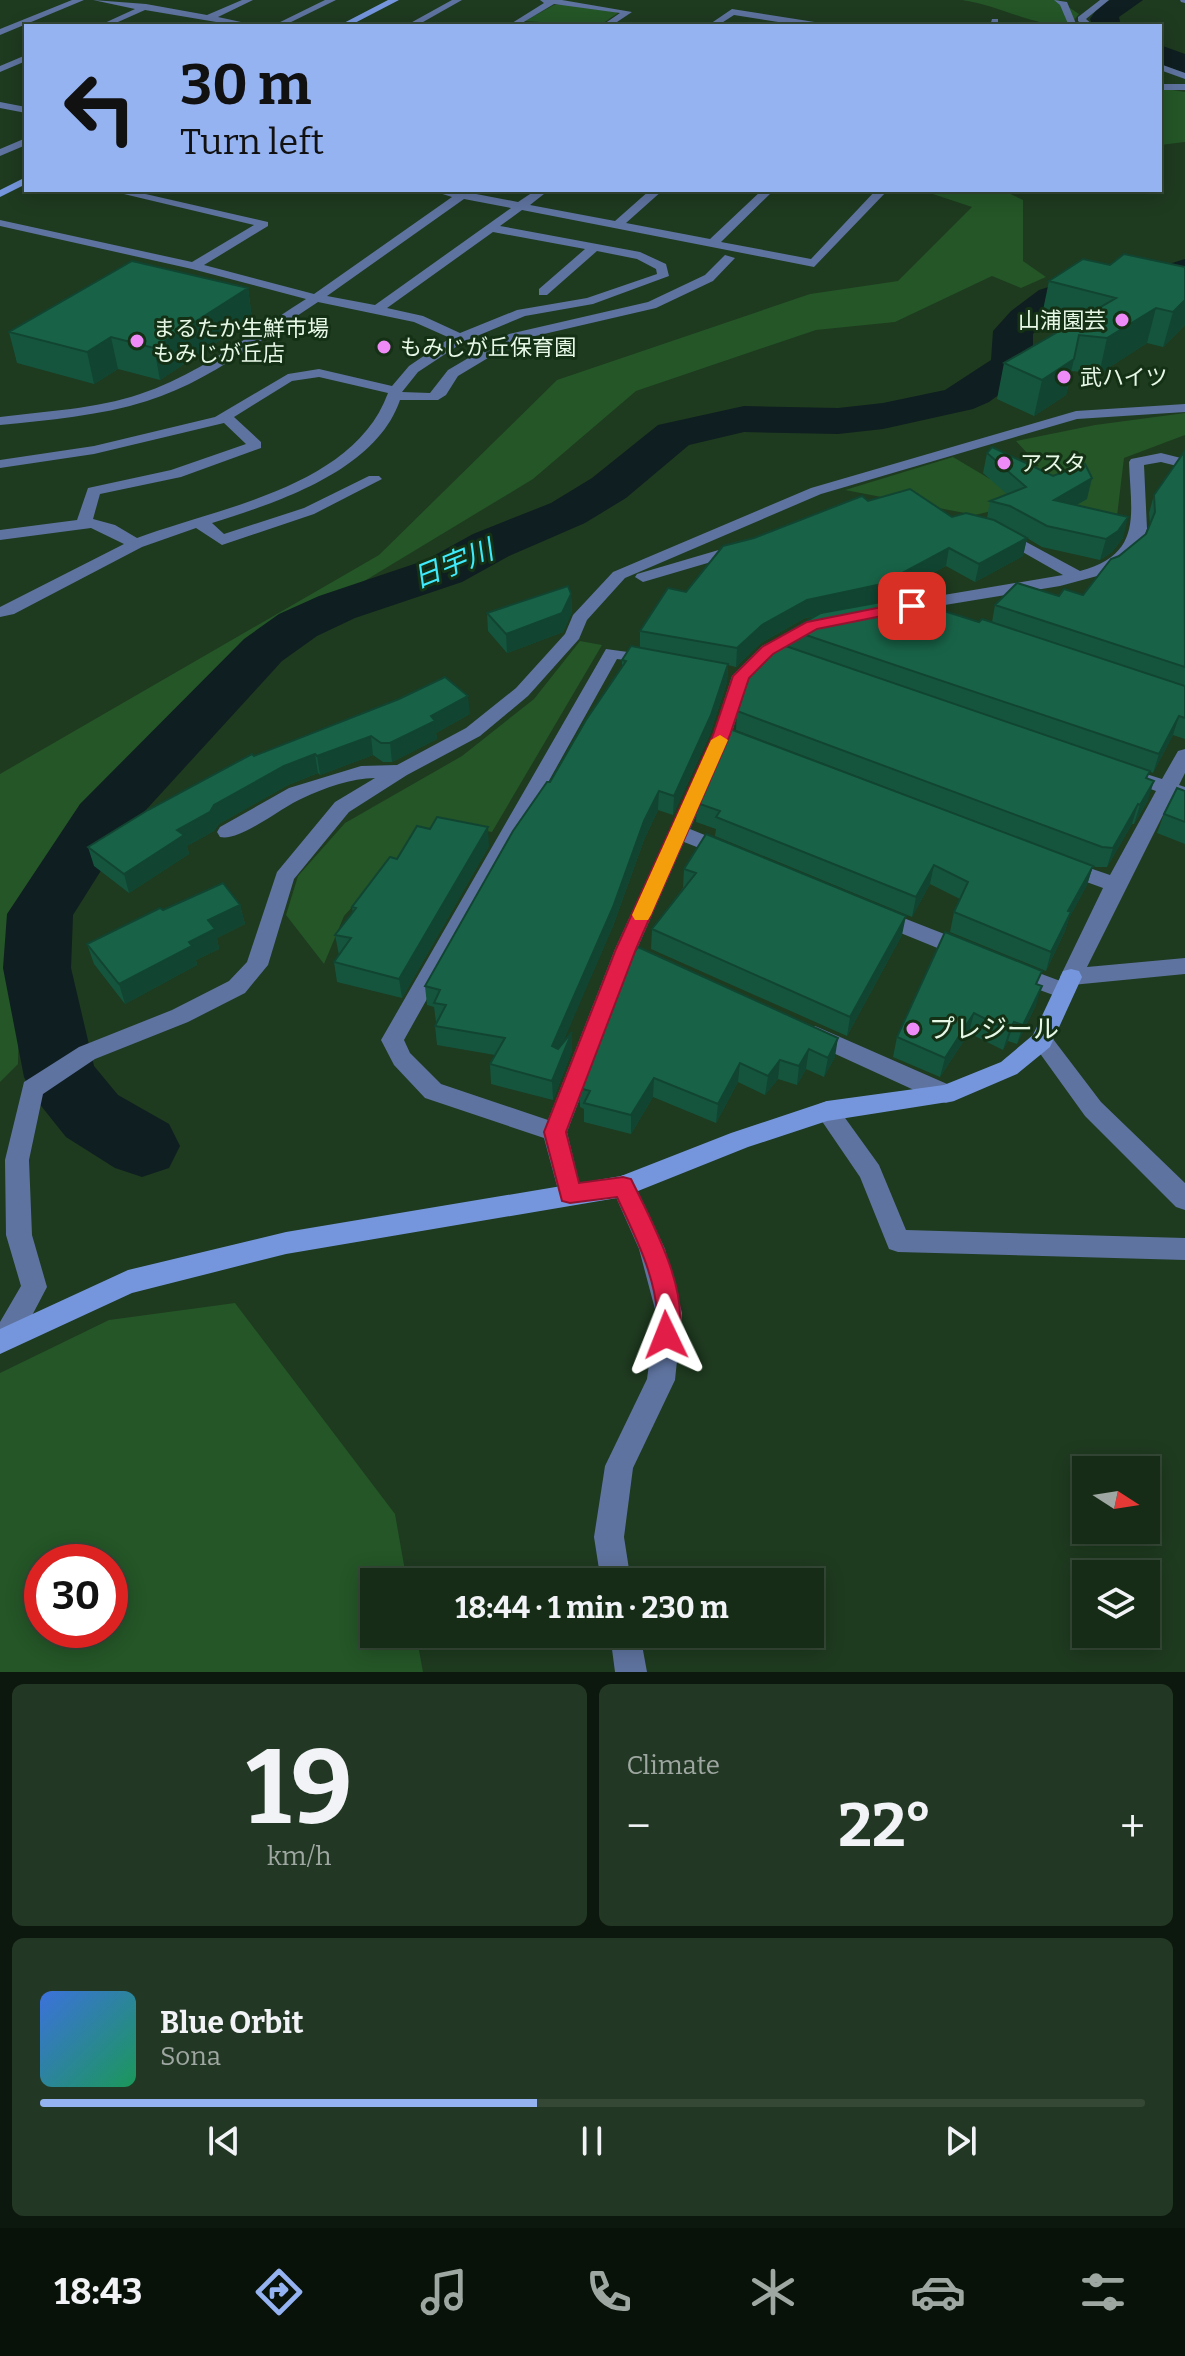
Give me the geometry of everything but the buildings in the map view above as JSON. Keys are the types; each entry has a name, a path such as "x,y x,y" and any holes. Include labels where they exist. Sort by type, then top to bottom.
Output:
{"street":[{"path":"0,32 80,0"},
{"path":"97,0 244,24"},
{"path":"107,24 164,0"},
{"path":"194,24 249,0"},
{"path":"280,24 332,0"},
{"path":"346,24 395,0"},
{"path":"413,24 458,0"},
{"path":"714,24 737,8 726,0"},
{"path":"1058,0 1064,4 1072,24"},
{"path":"1087,24 1081,19 1105,0"},
{"path":"514,24 548,1 628,12 608,24"},
{"path":"732,12 809,24"},
{"path":"771,24 779,19"},
{"path":"0,69 24,59"},
{"path":"1162,87 1185,87"},
{"path":"4,106 24,99"},
{"path":"4,106 24,110"},
{"path":"0,153 24,142"},
{"path":"0,194 24,181"},
{"path":"122,192 264,224 194,266"},
{"path":"0,421 85,411 143,398 200,373 316,298 466,192 521,206 814,263 880,192"},
{"path":"377,309 540,192"},
{"path":"618,224 655,192"},
{"path":"713,243 766,192"},
{"path":"0,223 418,319 460,338"},
{"path":"492,228 640,256 662,267 663,276"},
{"path":"543,292 595,247"},
{"path":"0,464 94,450 173,433 225,417 288,378 319,373 395,394 433,397 453,373 514,337 652,305 709,278 729,258"},
{"path":"0,612 136,544 257,505 323,475 373,434 413,369 460,338 513,316 589,301 663,276 694,286"},
{"path":"513,316 533,332"},
{"path":"3,1339 34,1287 19,1235 17,1160 32,1089 87,1053 180,1016 237,987 257,965 284,877 342,807 400,771 473,732 522,692 573,635 579,619 619,575 816,491 1076,415 1185,408"},
{"path":"84,524 93,491 180,474 216,463 256,445 225,417"},
{"path":"882,610 1106,569 1133,547 1139,529 1136,462 1161,457 1185,464"},
{"path":"200,521 222,540 309,511 374,479"},
{"path":"0,535 84,524 109,528 136,544"},
{"path":"983,528 998,532 1077,576"},
{"path":"619,575 642,577 752,546"},
{"path":"912,606 955,620"},
{"path":"570,1194 555,1132 633,952 679,832 729,738 734,675 768,650 812,625 825,622"},
{"path":"768,650 797,660"},
{"path":"555,1132 433,1091 402,1059 392,1040 612,653 670,663"},
{"path":"3,1339 128,1282 286,1243 623,1186 740,1140 827,1111 946,1094 1009,1068 1042,1041 1115,885 1176,791 1185,755"},
{"path":"1107,767 1176,791"},
{"path":"227,832 296,793 361,772 400,771"},
{"path":"679,832 752,863"},
{"path":"1045,859 1115,885"},
{"path":"856,906 916,931 1068,984 1185,966"},
{"path":"801,1028 946,1094"},
{"path":"1042,1041 1093,1109 1185,1199"},
{"path":"827,1111 870,1172 898,1241 1185,1249"},
{"path":"614,1568 609,1537 619,1466 661,1380 669,1313 652,1249 623,1186"},
{"path":"627,1648 631,1672"}],"green space":[{"path":"962,0 1058,0 1079,14 1071,24 1052,24"},
{"path":"554,5 618,13 602,24 525,21"},
{"path":"1162,88 1185,92 1185,142 1162,145"},
{"path":"927,192 1006,192 1023,200 1023,261 1046,277 1021,288 992,276 895,322 816,330 636,391 533,479 229,663 22,898 18,1064 0,1082 0,774 379,555 557,380 810,294 898,281 972,207"},
{"path":"1185,413 1185,435 1124,458 1115,533 1051,497 975,515 845,490 953,457 990,479 1039,466 1016,441 1095,425"},
{"path":"580,641 602,645 492,832 440,823 390,865 344,916 324,964 286,915 298,876 345,823 462,756 534,699"},
{"path":"235,1303 395,1514 405,1568 360,1568 360,1648 419,1648 423,1672 0,1672 0,1373 109,1320"}],"waterway":[{"name":"日宇川","path":"1106,24 1104,19 1108,12 1130,0"},
{"name":"日宇川","path":"1162,55 1185,64"},
{"name":"日宇川","path":"142,1146 92,1116 60,1077 37,968 40,914 102,819 263,650 298,625 337,607 444,571 491,545 568,513 609,488 674,435 744,419 838,421 883,416 958,400 974,393 1012,365 1013,331 1053,298 1083,287 1142,282 1185,270"}],"slow traffic":[{"path":"641,915 720,740"}],"place":[{"name":"山浦園芸","path":"1122,320"},
{"name":"まるたか生鮮市場 もみじが丘店","path":"137,341"},
{"name":"もみじが丘保育園","path":"384,347"},
{"name":"武ハイツ","path":"1064,377"},
{"name":"アスタ","path":"1004,463"},
{"name":"プレジール","path":"913,1029"}],"route":[{"path":"666,1335 669,1313 652,1249 623,1186 570,1194 555,1132 626,949 722,735 741,676 768,650 812,625 912,606"}]}
